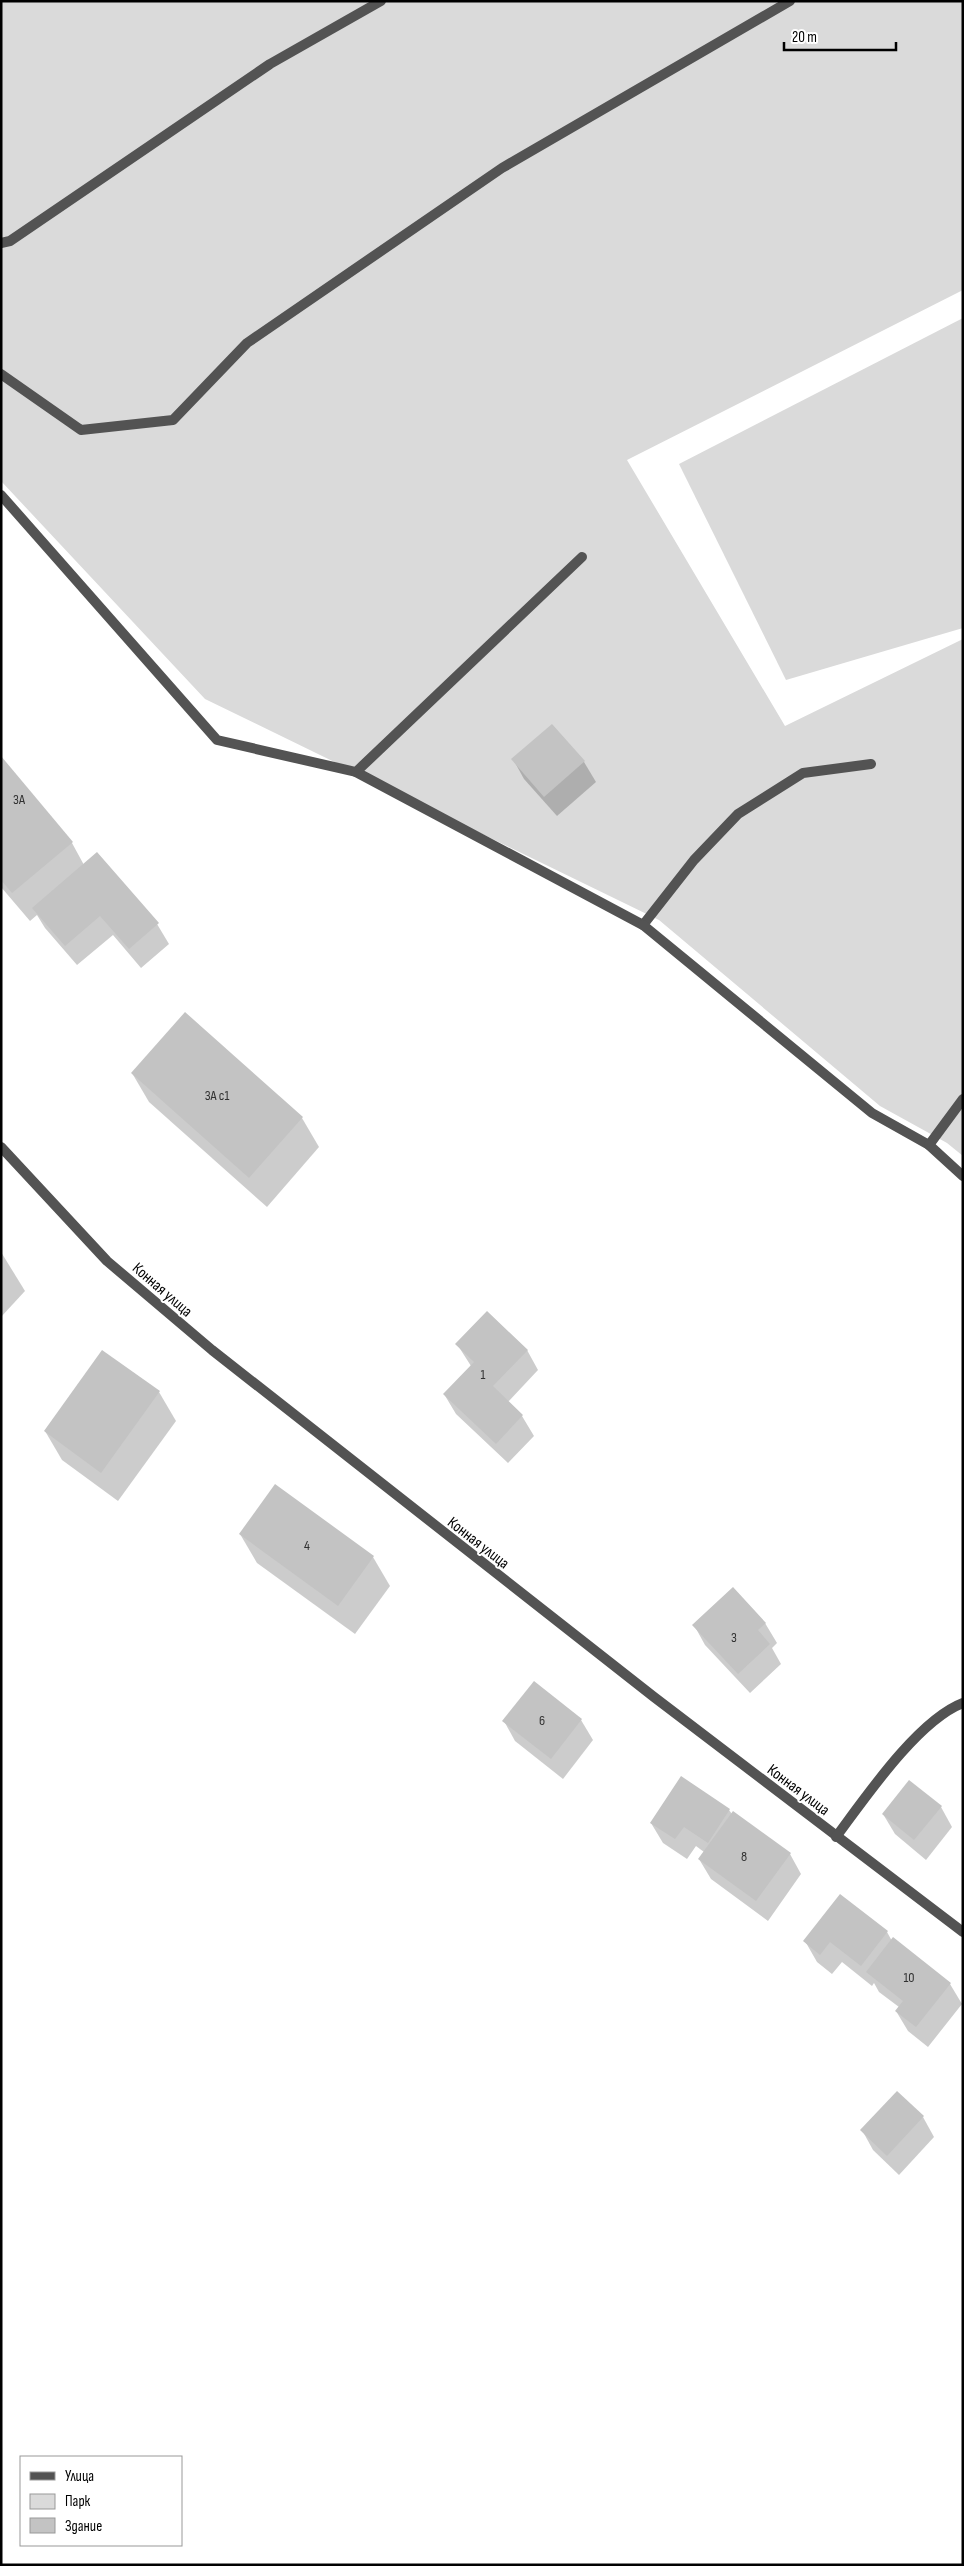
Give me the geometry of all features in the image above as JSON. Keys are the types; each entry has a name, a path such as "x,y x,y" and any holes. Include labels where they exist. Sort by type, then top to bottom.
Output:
{"street":[{"path":"1,242 10,241 270,64 381,1"},
{"path":"1,374 81,430 173,420 247,342 502,168 790,1"},
{"path":"1,495 217,740 356,772 644,926 872,1113 929,1145 963,1176"},
{"path":"356,772 582,557"},
{"path":"644,926 694,860 738,814 802,773 872,764"},
{"path":"929,1145 963,1099"},
{"name":"Конная улица","path":"1,1147 108,1261 212,1350 467,1552 836,1837 963,1932"},
{"path":"836,1837 908,1747 949,1709 963,1703"}],"green space":[{"path":"1,1 963,1 963,290 627,460 785,726 963,639 963,1156 947,1143 880,1106 659,920 205,699 1,481"},
{"path":"963,318 963,628 786,680 679,464"}],"building":[{"path":"552,724 585,761 544,797 511,759"},
{"path":"1,756 73,842 12,893 1,880"},
{"path":"97,852 159,923 129,949 100,916 65,946 32,908"},
{"path":"185,1012 303,1117 249,1178 131,1073"},
{"path":"487,1311 528,1350 493,1386 523,1415 496,1444 443,1394 474,1362 455,1344"},
{"path":"102,1350 160,1391 101,1473 44,1431"},
{"path":"275,1484 374,1556 338,1606 239,1534"},
{"path":"733,1587 766,1623 758,1630 770,1644 738,1674 692,1625"},
{"path":"534,1681 582,1719 551,1759 502,1721"},
{"path":"681,1776 730,1809 708,1843 684,1827 675,1839 650,1823"},
{"path":"909,1780 942,1806 914,1840 882,1814"},
{"path":"733,1811 791,1853 756,1901 698,1859"},
{"path":"840,1894 888,1931 861,1966 830,1942 820,1955 803,1941"},
{"path":"893,1937 951,1983 916,2027 895,2011 903,2001 866,1972"},
{"path":"897,2091 924,2116 887,2156 860,2130"}]}
